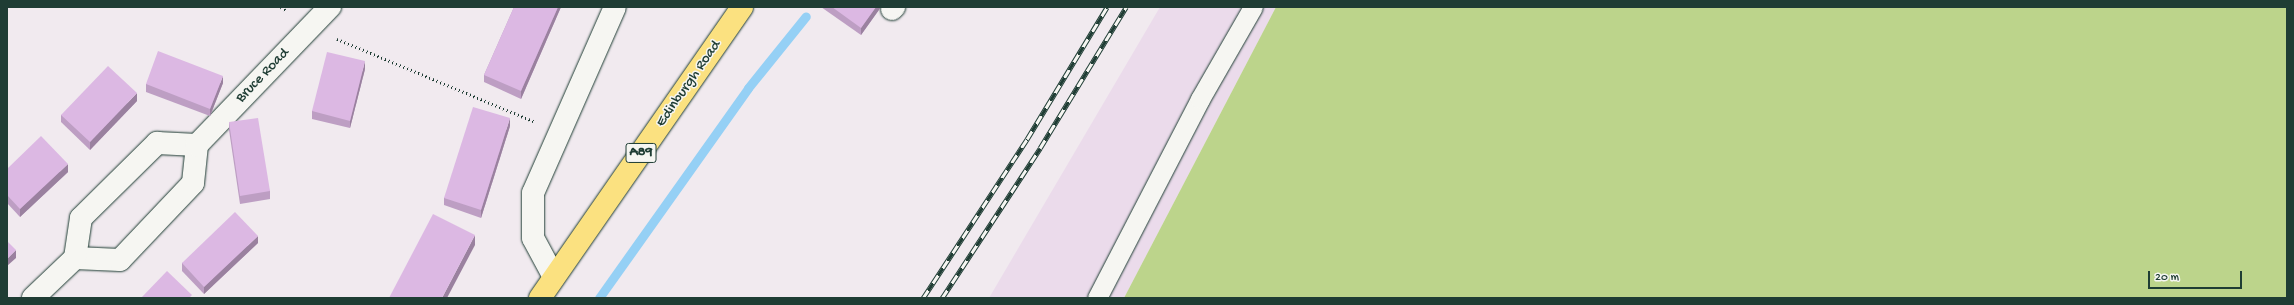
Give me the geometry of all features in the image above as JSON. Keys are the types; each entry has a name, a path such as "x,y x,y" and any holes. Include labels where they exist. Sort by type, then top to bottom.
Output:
{"main road":[{"name":"Edinburgh Road","path":"540,298 742,7"}],"street":[{"name":"Bruce Road","path":"197,145 330,7"},
{"path":"554,277 532,238 533,193 615,7"},
{"path":"33,298 75,258 81,218 157,143 197,145 193,183 120,260 75,258"}],"lane":[{"path":"1097,298 1200,99 1253,7"}],"path":[{"path":"281,7 310,28 560,132"}],"shaded area":[{"path":"1160,7 1276,7 1124,298 989,298"}],"green space":[{"path":"1276,7 2287,7 2287,298 1124,298"}],"building":[{"path":"514,7 558,7 521,91 484,75"},
{"path":"832,7 876,7 861,28"},
{"path":"158,51 223,76 210,109 146,84"},
{"path":"327,52 365,61 350,121 312,111"},
{"path":"108,66 137,93 90,142 61,115"},
{"path":"473,107 510,118 481,210 444,198"},
{"path":"258,118 270,191 240,196 229,122"},
{"path":"41,136 68,164 20,209 7,195 7,169"},
{"path":"235,212 258,236 204,287 182,263"},
{"path":"433,214 475,235 442,298 389,298"},
{"path":"7,241 16,250 7,259"},
{"path":"167,271 192,295 189,298 141,298"}],"waterway":[{"path":"599,298 748,88 806,16"}],"railway":[{"path":"923,298 1027,139 1107,7"},
{"path":"942,298 1040,148 1126,7"}]}
